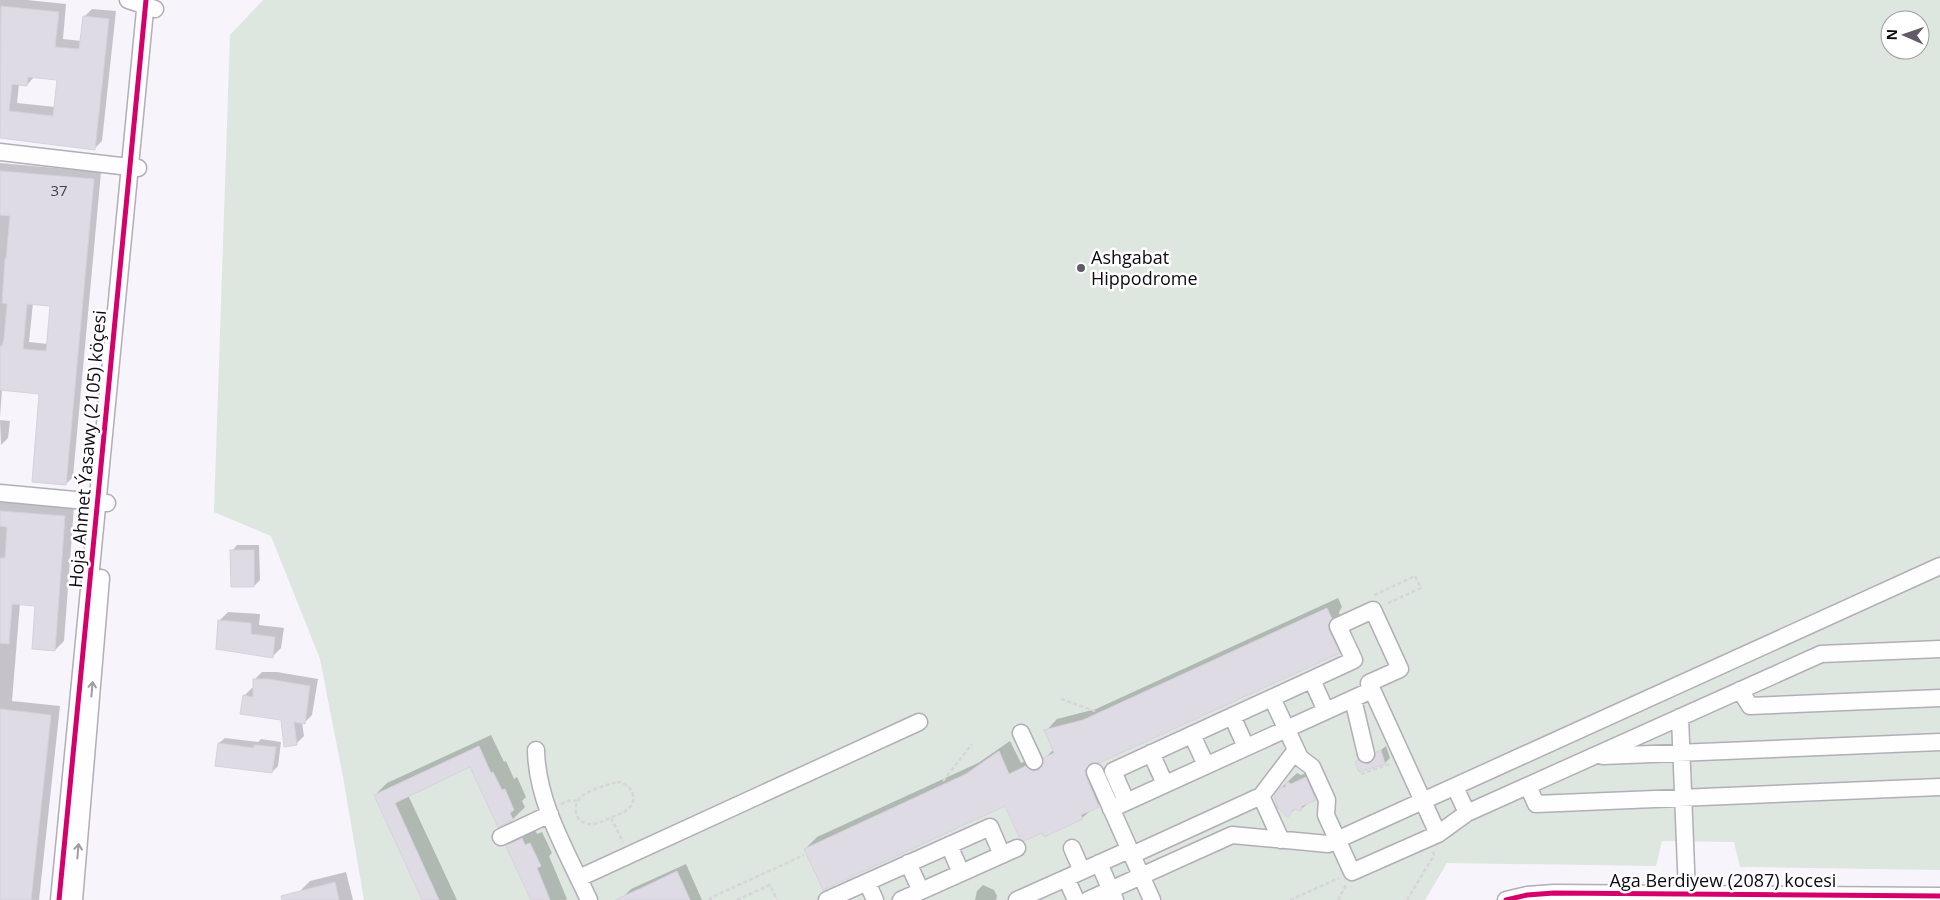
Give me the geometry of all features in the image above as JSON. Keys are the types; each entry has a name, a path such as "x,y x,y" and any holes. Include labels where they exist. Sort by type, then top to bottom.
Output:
{"street":[{"path":"128,0 151,4"},
{"name":"Hoja Ahmet Ýasawy (2105) köçesi","path":"59,900 102,502 151,4"},
{"path":"0,152 134,168"},
{"path":"0,493 102,502"},
{"name":"Hoja Ahmet Ýasawy (2105) köçesi","path":"74,900 102,502"},
{"path":"1088,900 1113,895 1141,876 1232,835 1328,844 1940,566"},
{"path":"1126,802 1112,771 1354,660 1338,626 1373,603 1400,669 1369,683 1423,801 1432,836"},
{"path":"1272,698 1300,758 1312,767 1316,775 1327,800 1326,815 1352,872 1432,836 1467,813 1821,654 1940,649"},
{"path":"1312,680 1326,711"},
{"path":"1111,809 1372,690"},
{"path":"1740,690 1750,706 1940,698"},
{"path":"1353,699 1366,754"},
{"path":"1232,716 1246,747"},
{"path":"1680,717 1686,893"},
{"path":"579,878 919,722"},
{"path":"1021,732 1034,761"},
{"path":"1192,735 1206,765"},
{"path":"1593,756 1940,742"},
{"path":"536,750 539,776 550,814 589,900"},
{"path":"1017,900 1099,863 1222,814 1261,796 1296,750"},
{"path":"1151,753 1165,784"},
{"path":"1095,772 1152,900"},
{"path":"1528,786 1536,804 1940,787"},
{"path":"1455,787 1467,813"},
{"path":"1261,796 1281,840"},
{"path":"501,837 550,814"},
{"path":"1222,814 1232,835"},
{"path":"827,900 990,827 1010,851 901,900"},
{"path":"949,845 961,873"},
{"path":"1072,848 1082,871"},
{"path":"908,863 921,891"},
{"path":"1099,863 1113,895"},
{"path":"1066,878 1076,900"},
{"path":"867,882 875,900"},
{"name":"Aga Berdiyew (2087) kocesi","path":"1506,900 1520,896 1540,894 1686,893 1940,896"}],"path":[{"path":"1415,576 1421,588 1373,603 1415,576"},
{"path":"1060,699 1094,711"},
{"path":"942,781 972,744"},
{"path":"1361,774 1404,759"},
{"path":"621,782 626,784 632,791 633,801 624,812 611,817 592,824 583,822 576,815 577,801 585,795 611,783 621,782"},
{"path":"611,817 629,855"},
{"path":"1407,900 1434,855 1432,836"},
{"path":"712,900 710,898 804,855"},
{"path":"1290,900 1352,872"},
{"path":"737,900 770,885 777,900"}],"shaded area":[{"name":"Ashgabat Hippodrome","path":"263,0 1940,0 1940,870 1740,867 1734,842 1662,841 1656,866 1447,863 1425,900 364,900 320,659 271,536 214,512 230,35"}],"building":[{"path":"1,6 59,12 55,47 79,49 83,16 109,19 95,150 0,138","holes":["28,77 57,80 53,116 9,111 12,84 27,86"]},
{"path":"0,171 94,179 66,485 32,482 39,394 0,390 0,346 2,346 4,339 7,304 2,303 10,216 0,215","holes":["27,304 50,306 46,351 23,349"]},
{"path":"0,511 65,516 55,651 32,649 35,606 12,604 9,644 0,643 0,558 5,558 7,527 0,526"},
{"path":"230,550 254,550 254,587 231,587"},
{"path":"1327,608 1332,619 1328,625 1329,630 1340,653 1099,763 1091,763 1085,770 1086,776 1099,807 1081,815 1083,819 1044,837 1042,833 1024,841 1020,839 1005,806 823,890 804,849 966,774 999,751 1009,774 1026,766 1033,771 1039,770 1042,766 1043,758 1054,753 1044,730 1083,720"},
{"path":"218,620 251,623 251,634 275,637 273,658 216,649"},
{"path":"253,679 269,679 310,686 305,724 294,722 297,745 284,747 281,720 240,714 243,695 253,697"},
{"path":"0,709 51,715 31,900 0,900"},
{"path":"218,743 254,748 254,745 276,747 272,773 215,766"},
{"path":"479,746 491,773 493,772 502,790 505,789 514,810 510,813 513,820 498,827 470,767 395,803 439,900 422,900 374,795"},
{"path":"1381,750 1385,764 1359,772 1355,762 1358,760 1369,764 1375,757 1376,752"},
{"path":"1306,777 1316,800 1302,806 1301,811 1294,809 1288,817 1278,808 1274,795 1281,787 1285,787 1287,781 1291,784"},
{"path":"522,838 525,845 530,843 541,866 537,868 550,900 531,900 509,853 506,846"},
{"path":"677,871 690,900 615,900 646,886"},
{"path":"335,882 339,900 282,900 281,896"}],"cycle path":[{"path":"59,900 146,0"},
{"path":"1506,900 1527,895 1554,893 1940,896"}],"place":[{"name":"Ashgabat Hippodrome","path":"1081,268"}]}
